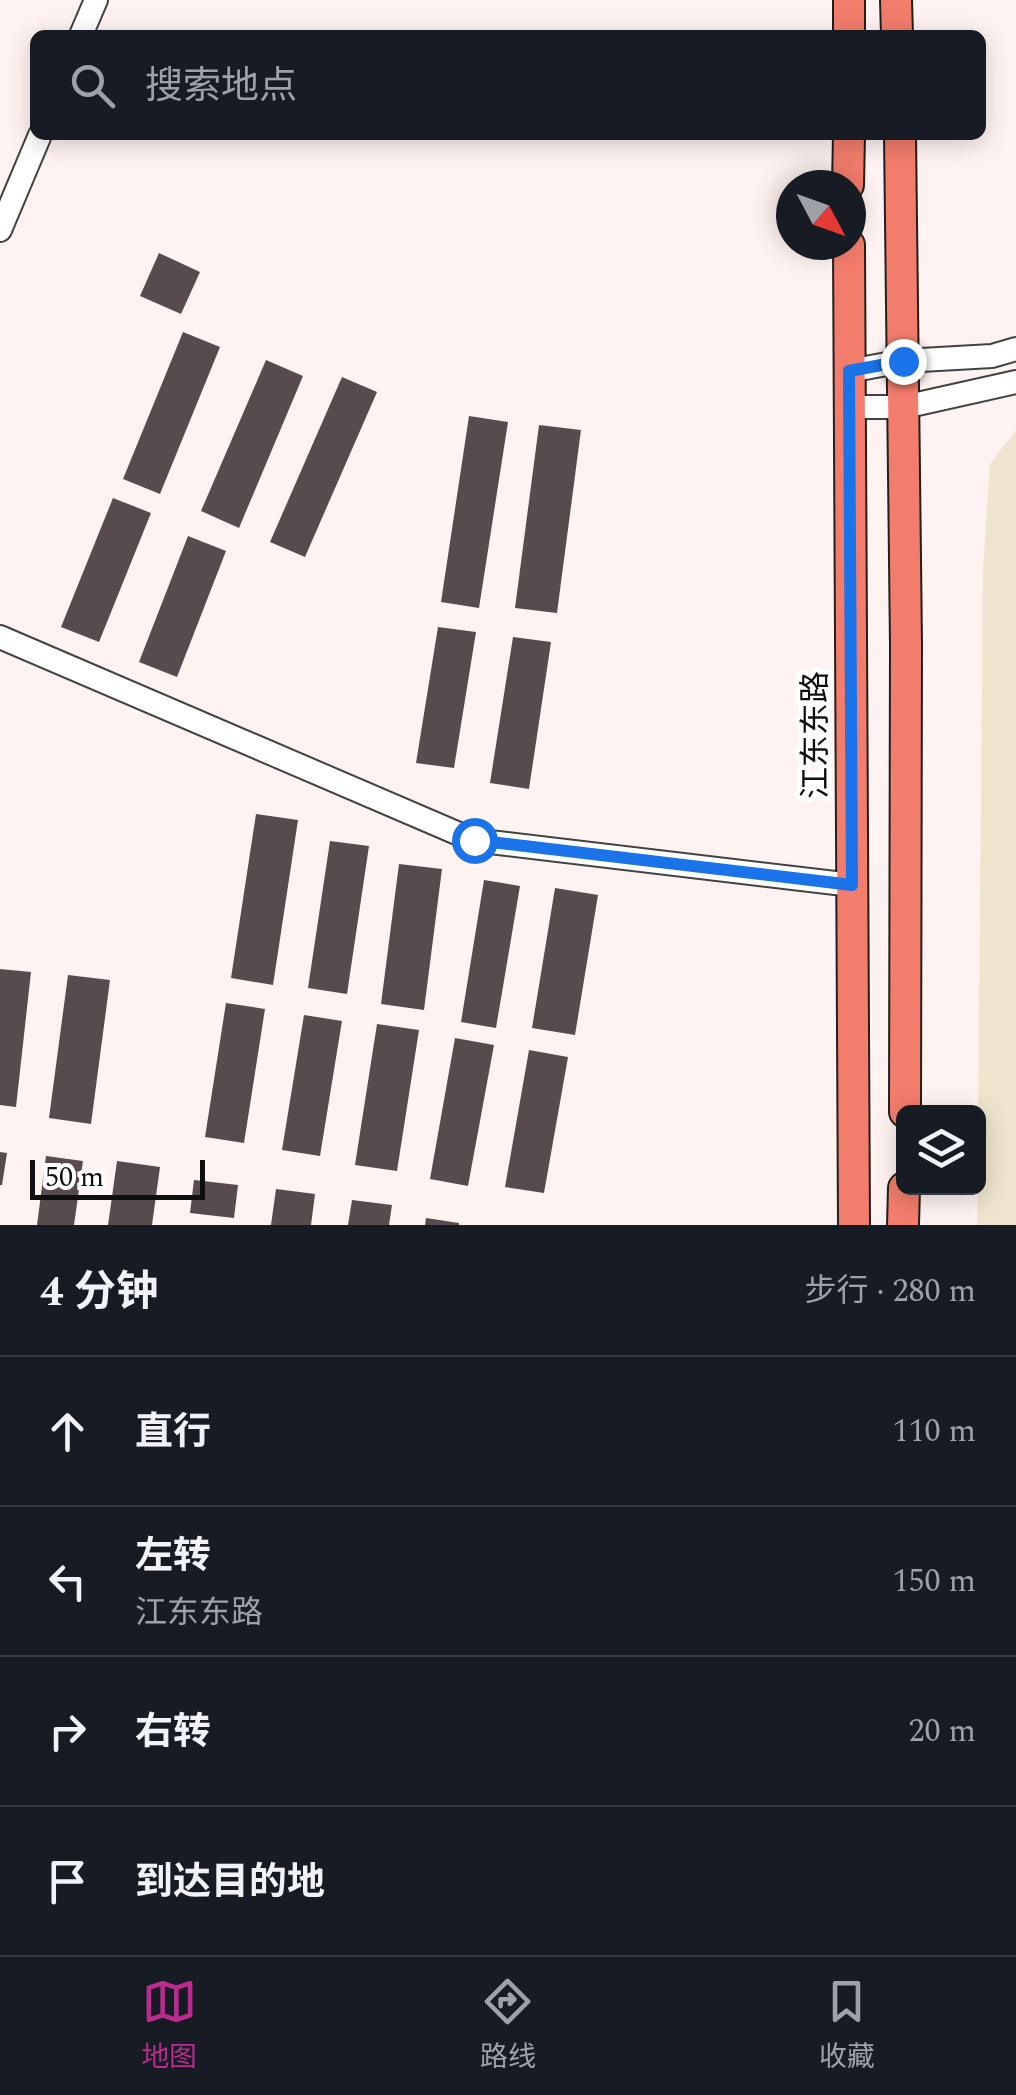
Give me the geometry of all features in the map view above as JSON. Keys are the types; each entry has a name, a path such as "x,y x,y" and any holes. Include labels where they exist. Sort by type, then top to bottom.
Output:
{"main road":[{"path":"849,30 850,0"},
{"path":"896,0 897,30"},
{"path":"848,170 849,140"},
{"path":"900,140 906,1105"},
{"name":"江东东路","path":"848,260 854,1225"},
{"path":"903,1225 904,1195"}],"street":[{"path":"83,30 96,0"},
{"path":"0,230 38,140"},
{"path":"849,371 903,361 992,356 1016,349"},
{"path":"850,408 904,407 1016,382"},
{"path":"0,637 474,840 852,885"}],"shaded area":[{"path":"1016,430 1016,1225 977,1225 977,1195 986,1195 986,1105 978,1105 983,570 990,464"}],"building":[{"path":"159,253 200,272 181,314 140,296"},
{"path":"183,332 220,347 160,494 123,479"},
{"path":"266,360 303,376 239,528 201,511"},
{"path":"342,377 377,392 305,557 270,542"},
{"path":"469,416 508,422 479,608 441,602"},
{"path":"539,425 581,430 557,613 515,608"},
{"path":"113,498 151,513 99,642 61,627"},
{"path":"188,536 226,551 177,677 139,662"},
{"path":"438,627 476,632 454,768 416,763"},
{"path":"513,637 551,642 529,789 490,783"},
{"path":"256,814 298,820 273,985 231,978"},
{"path":"330,841 369,846 347,994 308,988"},
{"path":"399,864 442,869 424,1010 381,1004"},
{"path":"484,880 520,886 496,1028 461,1022"},
{"path":"555,888 598,895 575,1035 532,1028"},
{"path":"0,969 31,972 16,1107 0,1105"},
{"path":"68,975 110,980 91,1124 49,1118"},
{"path":"226,1003 265,1009 244,1143 205,1137"},
{"path":"304,1015 342,1021 320,1156 282,1150"},
{"path":"377,1024 419,1030 397,1171 355,1165"},
{"path":"455,1038 494,1045 468,1186 430,1179"},
{"path":"529,1050 568,1057 544,1193 505,1187"},
{"path":"0,1152 7,1153 2,1185 0,1185"},
{"path":"46,1156 83,1161 74,1225 37,1225"},
{"path":"117,1161 160,1167 152,1225 108,1225"},
{"path":"194,1180 238,1185 234,1218 190,1213"},
{"path":"276,1189 315,1194 311,1225 271,1225"},
{"path":"352,1200 392,1205 389,1225 348,1225"},
{"path":"426,1218 459,1223 459,1225 425,1225"}],"route":[{"path":"474,840 852,885 849,371 903,361"}]}
